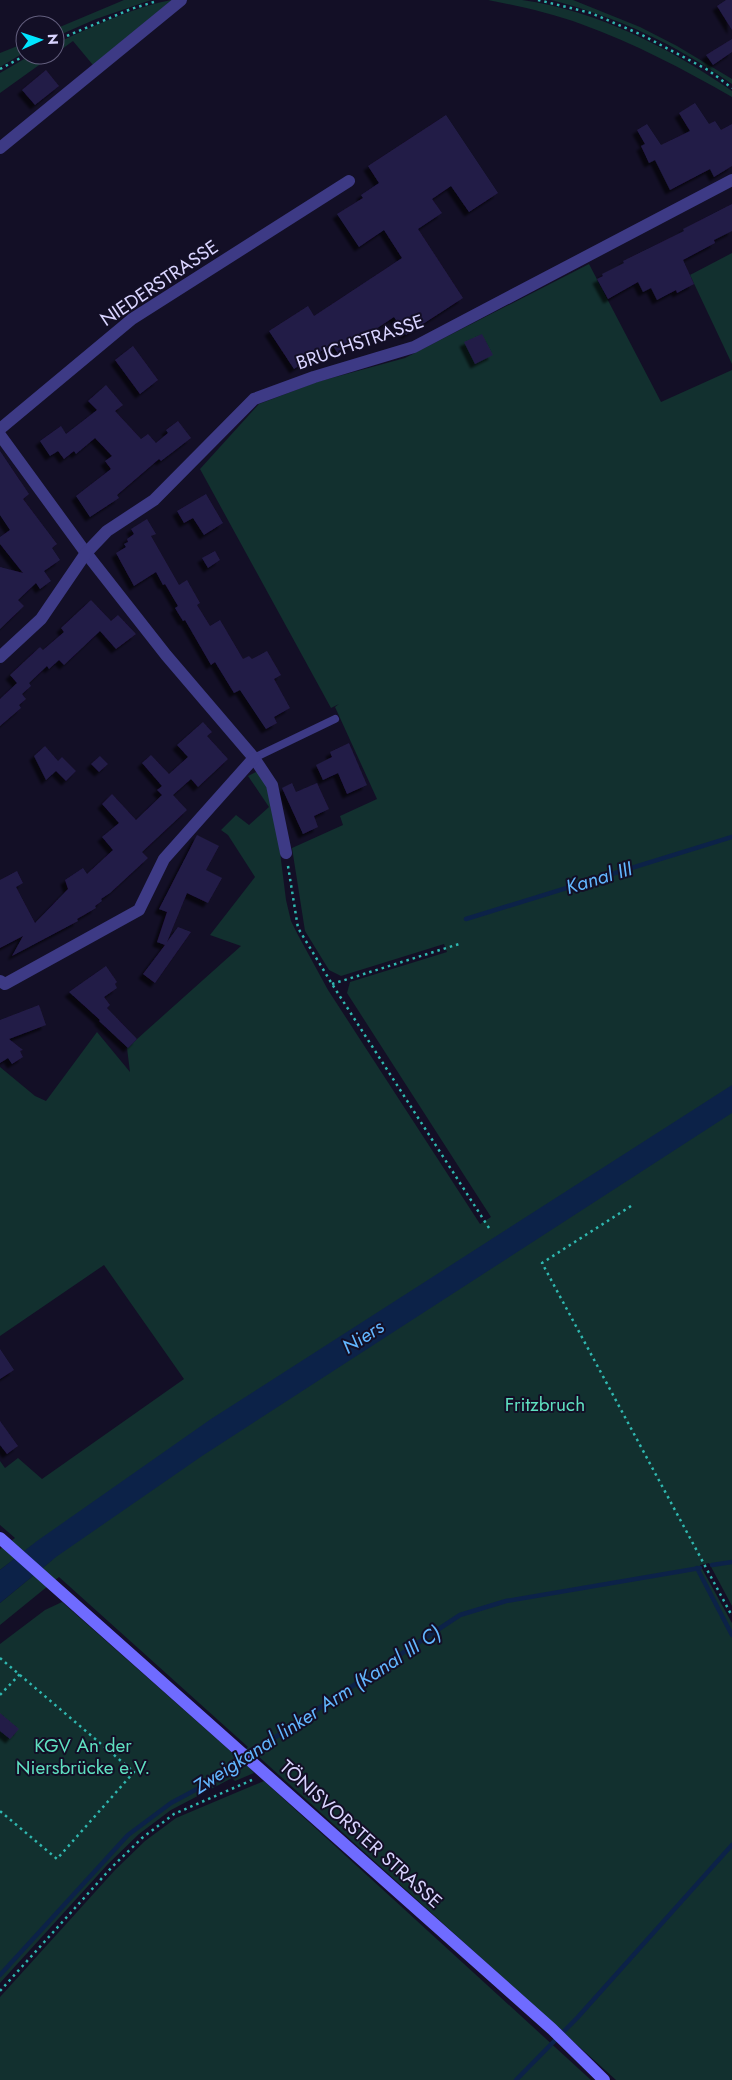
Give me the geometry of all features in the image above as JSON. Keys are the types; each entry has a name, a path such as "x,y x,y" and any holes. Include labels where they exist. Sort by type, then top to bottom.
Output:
{"main road":[{"name":"TÖNISVORSTER STRASSE","path":"4,1542 552,2029 604,2080"}],"street":[{"path":"0,148 181,0"},
{"name":"BRUCHSTRASSE","path":"0,657 42,618 86,553 107,531 154,500 254,399 314,377 414,347 732,180"},
{"name":"NIEDERSTRASSE","path":"0,429 132,319 349,181"},
{"path":"0,435 86,553 166,655 254,758 272,785 286,853"},
{"path":"0,981 5,984 139,910 164,859 254,758"}],"lane":[{"path":"254,758 335,719"}],"path":[{"path":"65,37 131,9 161,0"},
{"path":"538,0 591,13 642,35 708,70 732,88"},
{"path":"0,69 15,61"},
{"path":"286,853 298,928 489,1228"},
{"path":"332,984 459,944"},
{"path":"631,1206 542,1264 732,1616"},
{"path":"0,1658 134,1772 57,1859 0,1810"},
{"path":"0,1695 20,1674"},
{"path":"0,1991 112,1867 142,1838 174,1814 250,1781 264,1772"}],"green space":[{"path":"124,0 151,0 96,19 65,33 65,25"},
{"path":"172,0 93,65 73,41 65,47 65,39 128,12"},
{"path":"488,0 522,0 550,5 605,22 684,60 732,91 732,97 658,57 601,31 547,13"},
{"path":"551,0 573,0 640,27 677,46 732,79 732,84 689,56 645,33 600,15"},
{"path":"15,47 15,58 0,67 0,53"},
{"path":"15,64 39,65 0,93 0,73"},
{"path":"732,253 732,364 690,275"},
{"path":"589,264 661,402 732,370 732,1606 709,1563 700,1565 732,1623 732,2080 616,2080 258,1756 247,1765 254,1773 235,1781 232,1778 171,1810 139,1834 108,1864 0,1983 0,1644 45,1610 62,1602 236,1756 248,1747 59,1577 0,1625 0,1603 52,1560 34,1544 0,1570 0,1549 15,1538 0,1525 0,1461 5,1468 18,1458 42,1479 184,1379 104,1265 0,1336 0,1067 35,1096 46,1101 97,1032 130,1072 127,1048 241,946 210,935 255,877 228,835 221,830 236,815 249,825 269,807 248,776 256,772 263,776 274,804 286,900 291,921 328,990 480,1224 491,1217 347,993 350,982 447,952 444,944 341,976 329,970 305,931 292,848 343,825 340,816 377,799 335,707 339,704 331,708 200,469 259,404 317,382 405,358"},
{"path":"264,1781 591,2080 0,2080 0,1997 115,1870 145,1841 176,1818"}],"water":[{"name":"Niers","path":"732,1085 732,1113 202,1456 56,1557 0,1603 0,1570 37,1541 211,1419"}],"building":[{"path":"726,0 732,0 732,30 717,6"},
{"path":"732,39 732,52 713,65 706,55"},
{"path":"46,70 59,86 35,105 22,90"},
{"path":"695,103 709,124 715,121 721,130 732,124 732,166 714,177 710,169 670,190 655,160 649,163 641,146 645,144 637,130 647,124 661,145 690,131 679,113"},
{"path":"446,115 498,193 469,212 451,186 432,199 442,213 418,229 463,298 406,335 394,317 338,354 332,344 294,369 269,331 308,306 314,316 402,258 384,230 359,247 337,214 363,198 361,195 379,183 368,166"},
{"path":"732,204 732,231 714,240 715,243 683,260 694,284 677,293 676,290 657,300 651,288 643,292 638,282 608,299 597,279 603,276 602,274"},
{"path":"482,334 493,355 475,364 464,342"},
{"path":"133,346 158,380 140,394 115,360"},
{"path":"106,385 123,405 115,411 141,439 148,434 156,443 168,433 166,430 178,421 191,438 161,461 159,459 117,495 119,498 90,517 76,496 111,469 105,461 112,456 95,438 76,454 74,451 64,459 58,451 50,456 40,441 61,426 66,434 97,410 88,401"},
{"path":"0,451 29,494 23,499 57,544 52,548 60,560 44,571 51,581 40,589 36,583 18,600 24,606 0,629 0,567 23,573 0,544 0,537 10,530 0,515"},
{"path":"206,494 223,523 204,535 193,518 184,523 177,511"},
{"path":"147,519 156,534 151,536 179,585 187,580 200,603 197,605 210,626 220,620 243,659 249,656 252,659 267,651 281,675 274,679 290,708 274,717 277,723 266,729 240,690 234,693 215,662 211,665 185,620 183,621 175,608 178,606 156,572 134,586 116,553 126,547 124,544 128,542 127,539 134,534 131,529"},
{"path":"215,551 220,560 208,568 202,558"},
{"path":"91,600 111,621 118,615 136,634 116,649 100,631 64,665 59,660 49,669 47,666 29,683 31,686 22,694 26,699 19,705 21,708 0,726 0,699 17,683 10,675 40,647 43,650 64,632 61,628"},
{"path":"203,722 212,732 207,736 228,759 198,787 191,779 173,795 187,810 142,852 148,858 101,899 102,901 95,906 96,908 77,919 78,921 12,956 23,936 0,948 0,880 17,871 23,883 16,887 35,923 68,889 65,880 83,868 87,874 113,850 102,837 119,823 102,804 112,794 136,820 162,795 157,790 162,786 142,763 151,755 169,774 188,757 177,745"},
{"path":"349,743 367,785 347,794 338,773 323,780 316,765 332,757 330,752"},
{"path":"45,746 58,761 62,757 76,771 66,781 56,771 46,780 34,756"},
{"path":"100,756 108,764 99,772 91,764"},
{"path":"292,783 296,792 317,783 329,809 314,816 318,827 303,834 282,788"},
{"path":"197,835 219,846 206,870 222,878 208,903 187,893 167,942 178,927 191,932 155,983 143,974 165,945 157,942 167,912 159,909"},
{"path":"106,966 117,982 115,984 117,988 104,997 110,1005 107,1008 137,1039 128,1048 69,992"},
{"path":"39,1005 46,1025 9,1039 23,1050 20,1051 23,1057 12,1064 8,1058 0,1063 0,1020"},
{"path":"0,1349 14,1370 0,1379"},
{"path":"0,1421 18,1446 7,1454 0,1445"},
{"path":"0,1713 19,1729 10,1739 0,1731"}],"waterway":[{"name":"Kanal III","path":"466,919 732,837"},
{"name":"Zweigkanal linker Arm (Kanal III C)","path":"712,1565 732,1562"},
{"path":"697,1568 732,1635"},
{"name":"Zweigkanal linker Arm (Kanal III C)","path":"0,1975 128,1835 171,1803 225,1774 262,1746 460,1615 506,1601 700,1568"},
{"path":"516,2080 578,2017 732,1845"}],"park label":[{"name":"Fritzbruch","path":"545,1404"},
{"name":"KGV An der Niersbrücke e.V.","path":"83,1756"}]}
